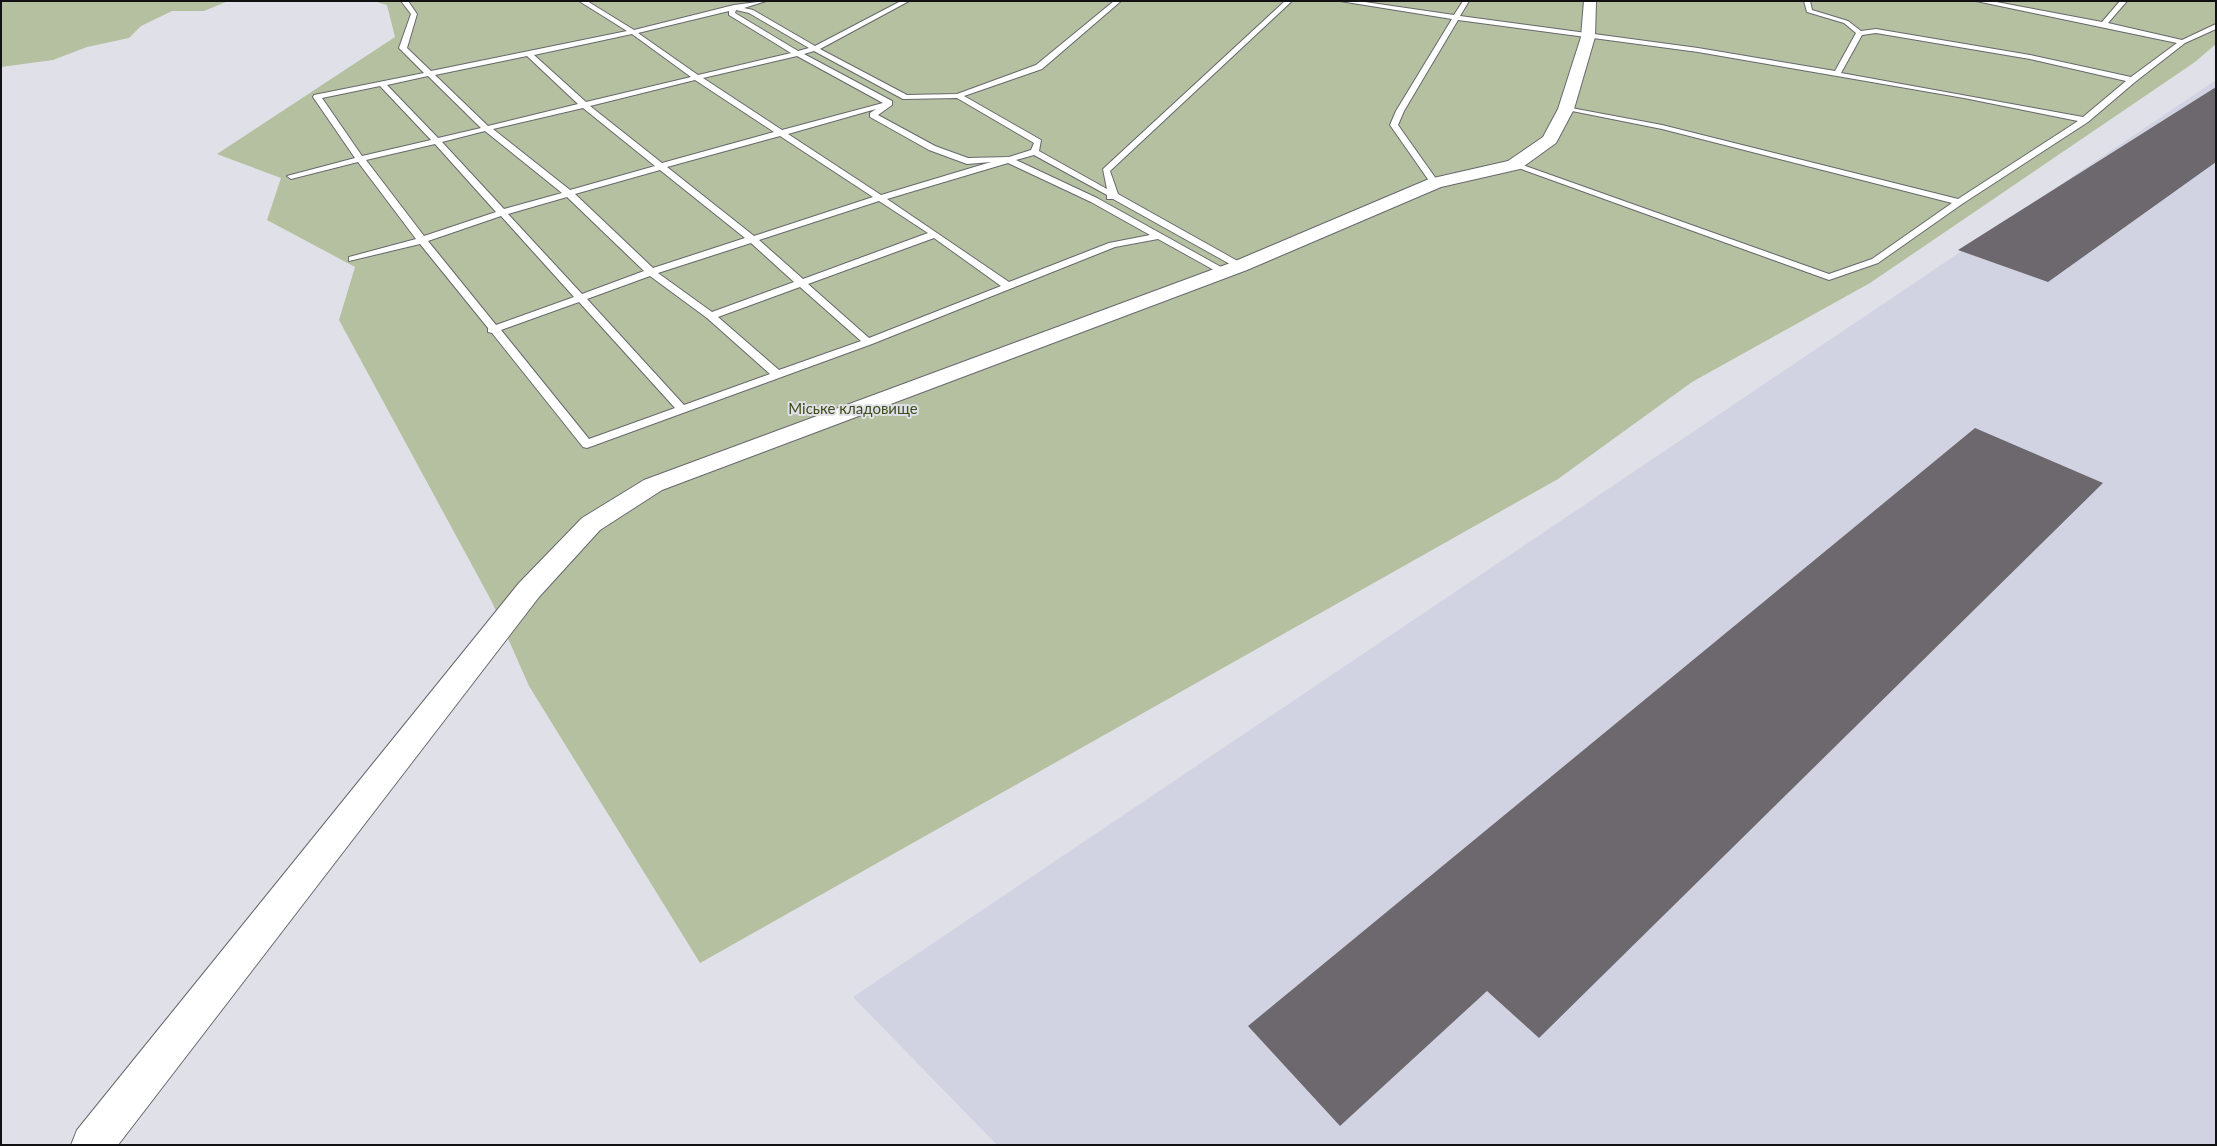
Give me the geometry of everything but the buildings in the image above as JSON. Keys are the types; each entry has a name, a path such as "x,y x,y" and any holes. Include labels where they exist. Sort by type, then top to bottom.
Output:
{"street":[{"path":"92,1145 529,590 591,524 653,485 1232,269 1435,183 1514,166 1550,140 1566,109 1588,37 1590,1"}],"lane":[{"path":"404,1 414,14 403,48 486,128 568,194 651,272 711,316 778,375"},
{"path":"582,1 633,32 697,78 935,234 1009,287"},
{"path":"723,1 734,7 751,11 815,49 906,97"},
{"path":"763,1 633,32 317,97 360,159 492,330 587,444 868,342 1112,245 1158,236"},
{"path":"291,176 815,49 906,1"},
{"path":"352,259 422,240 501,213 659,166 906,97 958,96 1039,67 1118,1"},
{"path":"1114,196 1106,171 1289,1"},
{"path":"1343,1 1588,37 1698,50 2085,120"},
{"path":"1435,183 1394,125 1466,1"},
{"path":"1807,1 1809,11 1846,22 1860,33 1876,31 1929,38 2030,57 2132,80"},
{"path":"1980,1 2016,4 2183,42"},
{"path":"2104,24 2124,1"},
{"path":"734,7 730,14 796,53 889,103"},
{"path":"1514,166 1829,277 1875,261 1959,202 2085,120 2132,80 2183,42 2216,26"},
{"path":"1837,74 1860,33"},
{"path":"528,53 584,104 753,240 800,284 868,342"},
{"path":"382,84 437,141 682,409"},
{"path":"958,96 1038,142 1035,152"},
{"path":"889,103 873,115 932,148 967,161 1007,159 1094,200 1158,236 1232,269"},
{"path":"1566,109 1662,127 1959,202"},
{"path":"492,330 651,272 880,198 1035,152 1114,196 1232,269"},
{"path":"1094,200 1114,196"},
{"path":"711,316 935,234"}],"shaded area":[{"path":"2216,80 2216,1145 997,1145 853,997"}],"green space":[{"path":"1,1 228,1 204,11 172,11 141,26 129,38 87,47 53,60 1,67"},
{"name":"Міське кладовище","path":"373,1 2216,1 2216,44 2195,62 1870,283 1692,382 1558,479 700,963 529,686 492,602 339,320 355,267 267,220 281,178 217,154 395,37 387,5"}]}
